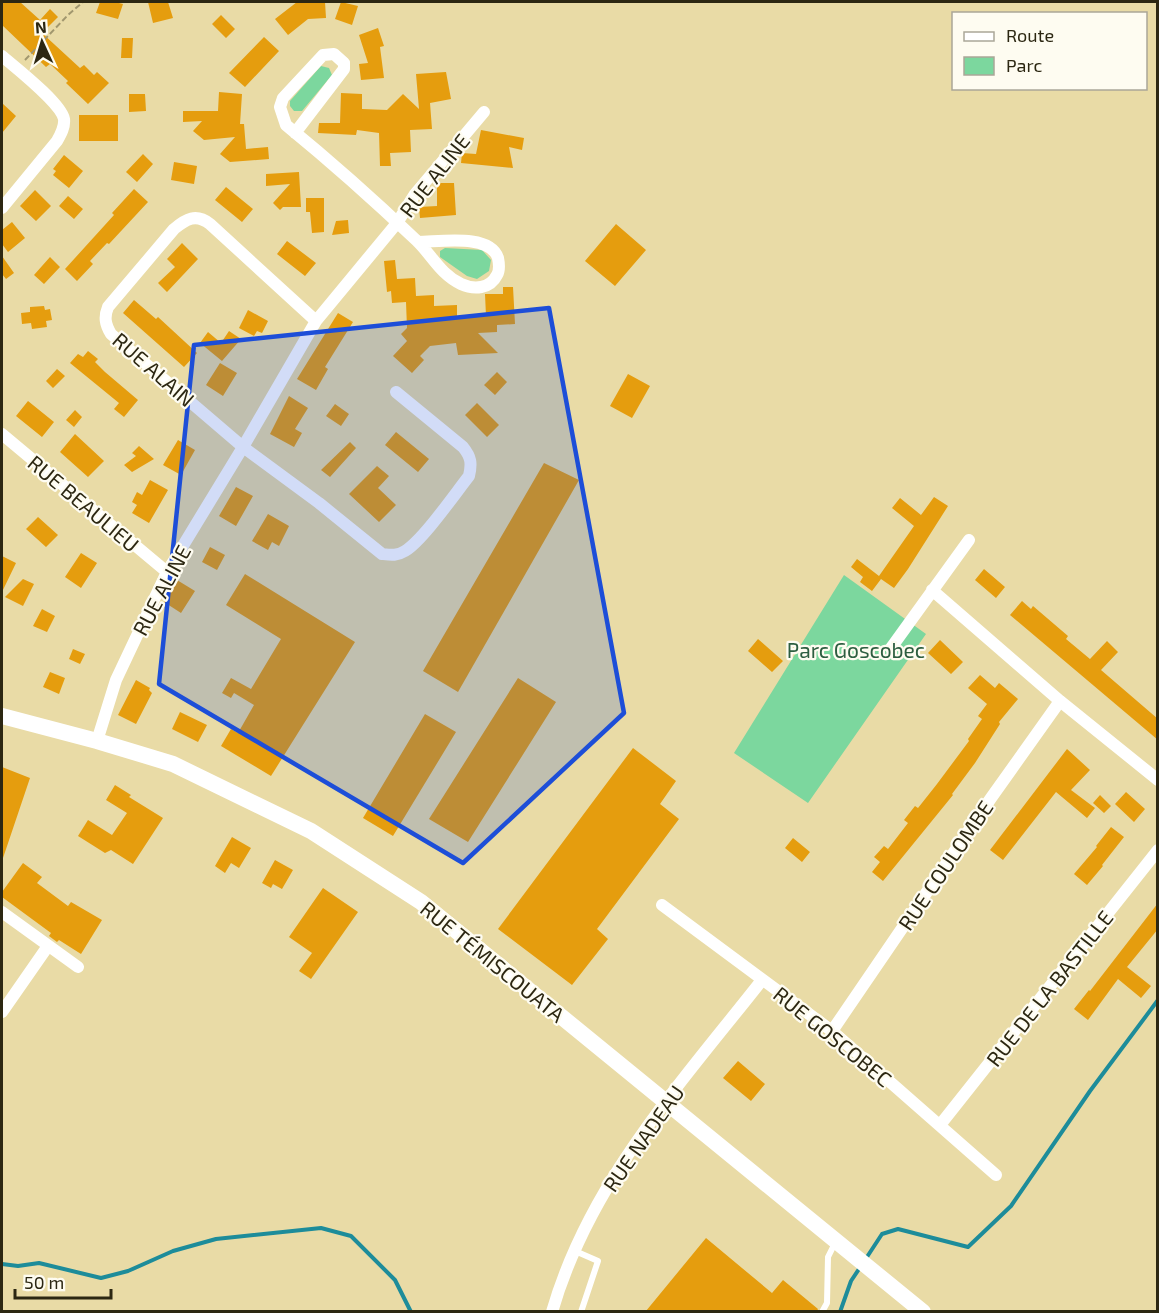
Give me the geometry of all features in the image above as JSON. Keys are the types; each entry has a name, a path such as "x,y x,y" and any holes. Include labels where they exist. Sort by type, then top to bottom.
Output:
{"main road":[{"name":"RUE TÉMISCOUATA","path":"2,716 173,764 311,831 421,902 923,1311"}],"street":[{"path":"295,133 344,69 344,63 334,54 323,55 283,98 280,107 286,125 295,133 397,223 418,242 444,272 458,283 480,288 490,283 497,275 499,263 496,253 490,246 478,242 418,242"},
{"path":"2,56 52,101 61,112 64,121 63,130 57,141 2,208"},
{"name":"RUE ALINE","path":"316,321 397,223 415,194 484,112"},
{"name":"RUE ALAIN","path":"243,447 111,333 106,325 105,315 108,307 174,229 192,217 203,219 210,224 316,321"},
{"path":"316,321 243,447 319,502 382,554 393,556 416,542 469,476 472,466 471,457 463,447 396,392"},
{"name":"RUE BEAULIEU","path":"2,434 167,572"},
{"name":"RUE ALINE","path":"97,741 116,680 167,572 243,447"},
{"path":"891,648 969,540"},
{"path":"933,590 1060,701 1158,780"},
{"name":"RUE COULOMBE","path":"832,1031 984,807 1060,701"},
{"name":"RUE DE LA BASTILLE","path":"940,1125 1158,850"},
{"name":"RUE GOSCOBEC","path":"662,905 832,1031 996,1175"},
{"path":"2,912 78,968"},
{"path":"2,1012 48,946"},
{"name":"RUE NADEAU","path":"552,1311 574,1251 607,1186 635,1143 762,980"}],"lane":[{"path":"822,1311 827,1303 828,1257 837,1240"},
{"path":"574,1251 598,1261 581,1311"}],"path":[{"path":"17,69 83,2"}],"highlighted area":[{"path":"549,308 624,713 463,863 159,684 194,345"}],"green space":[{"path":"321,66 329,68 332,75 302,111 294,111 290,106 290,101"},
{"path":"445,248 482,250 491,260 489,271 477,279 467,276 440,257 440,251"},
{"name":"Parc Goscobec","path":"844,575 926,634 808,803 734,753"}],"building":[{"path":"2,2 20,2 40,20 50,9 58,17 42,33 80,68 84,65 94,75 97,72 109,83 88,104 50,64 46,67 2,25"},
{"path":"100,2 123,4 118,19 96,13"},
{"path":"148,2 168,2 173,18 153,23"},
{"path":"297,2 325,2 326,18 308,19 288,35 275,19"},
{"path":"341,2 358,6 352,25 335,19"},
{"path":"221,15 235,29 226,38 212,24"},
{"path":"378,28 384,46 380,47 384,78 361,80 359,64 368,63 359,35"},
{"path":"264,37 279,51 245,87 229,73"},
{"path":"122,38 133,38 132,58 121,58"},
{"path":"446,72 451,99 430,103 432,129 410,130 411,152 390,153 391,166 380,166 379,133 357,130 356,135 318,133 319,123 340,123 341,93 362,94 362,109 387,110 403,94 419,109 416,74"},
{"path":"219,92 242,94 240,124 244,124 246,149 268,147 269,159 230,162 220,154 235,137 204,140 193,131 202,121 183,122 183,111 218,111"},
{"path":"129,94 145,94 146,111 129,112"},
{"path":"2,103 16,116 2,133"},
{"path":"79,115 118,115 118,141 79,141"},
{"path":"481,130 524,138 522,150 509,147 513,168 461,163 462,153 476,154"},
{"path":"143,154 153,164 137,182 126,172"},
{"path":"64,155 83,171 69,188 53,175 56,171 53,169"},
{"path":"174,162 197,166 194,184 171,180"},
{"path":"299,172 301,207 283,207 280,210 273,203 290,184 266,186 266,174"},
{"path":"437,183 454,183 456,215 420,218 419,207 437,206"},
{"path":"226,187 253,209 242,222 215,200"},
{"path":"134,189 148,202 90,261 93,264 77,281 65,269 114,215 112,213"},
{"path":"35,190 51,206 36,221 20,206"},
{"path":"68,196 83,209 74,219 59,206"},
{"path":"306,198 324,198 324,232 312,233 310,212 306,212"},
{"path":"348,220 349,233 332,235 336,221"},
{"path":"12,222 25,238 8,252 2,244 2,230"},
{"path":"616,224 646,250 615,286 585,261"},
{"path":"287,241 316,263 305,276 277,254"},
{"path":"182,243 198,259 167,292 158,283 175,267 167,259"},
{"path":"2,256 14,273 6,279 2,274"},
{"path":"50,257 60,267 44,284 34,275"},
{"path":"395,260 397,279 415,278 416,296 434,295 434,306 457,305 457,317 486,316 485,294 503,294 503,287 513,287 515,324 497,325 497,332 478,333 498,353 458,355 456,343 430,346 420,356 424,360 412,373 393,356 407,341 401,334 407,328 406,302 392,303 391,291 387,292 384,261"},
{"path":"134,300 156,319 158,317 197,353 184,367 123,313"},
{"path":"44,306 45,310 50,309 52,320 46,321 47,327 32,329 31,323 22,324 21,313 30,312 30,307"},
{"path":"248,310 268,321 262,333 257,331 254,336 239,328"},
{"path":"338,313 353,322 325,367 328,369 316,390 297,379"},
{"path":"229,331 241,339 222,361 200,343 208,332 221,343"},
{"path":"88,351 98,359 95,362 105,372 138,400 124,417 114,409 119,403 70,363 78,354 83,357"},
{"path":"220,363 237,373 223,396 206,385"},
{"path":"57,369 65,376 53,388 46,381"},
{"path":"497,372 507,382 495,395 484,385"},
{"path":"628,374 650,386 632,418 610,406"},
{"path":"289,396 308,408 295,429 302,433 294,447 270,434"},
{"path":"28,401 54,422 42,437 16,416"},
{"path":"477,403 499,425 487,437 465,415"},
{"path":"335,404 349,414 341,426 326,416"},
{"path":"75,410 82,417 74,427 66,420"},
{"path":"396,432 429,459 418,472 385,445"},
{"path":"75,434 104,461 88,477 60,452"},
{"path":"178,440 195,450 181,475 163,465"},
{"path":"350,442 356,448 330,477 321,470"},
{"path":"139,446 154,459 132,472 124,465 136,456 132,453"},
{"path":"544,463 579,480 458,692 423,671"},
{"path":"377,466 389,476 378,488 396,505 379,522 349,494"},
{"path":"150,480 168,490 149,523 132,513 137,505 132,502 137,492 142,495"},
{"path":"236,487 253,496 236,526 219,516"},
{"path":"934,497 948,506 894,588 881,579 872,591 860,582 863,577 851,567 857,559 879,576 914,526 892,508 900,498 921,515"},
{"path":"268,514 289,526 279,546 272,542 268,550 252,541"},
{"path":"38,517 58,535 46,547 26,529"},
{"path":"210,547 225,555 217,570 202,562"},
{"path":"81,553 97,563 81,588 65,577"},
{"path":"2,556 16,563 2,592"},
{"path":"984,569 1005,587 996,598 975,580"},
{"path":"245,574 355,642 271,776 221,746 231,729 238,733 254,705 234,693 231,698 222,693 231,678 251,689 281,639 226,605"},
{"path":"23,579 34,584 23,606 5,597"},
{"path":"177,580 195,591 181,613 164,602"},
{"path":"1022,601 1031,609 1033,606 1068,636 1066,639 1090,659 1107,641 1118,652 1101,670 1158,719 1158,740 1010,615"},
{"path":"42,609 55,616 47,632 33,626"},
{"path":"758,639 783,661 772,672 748,651"},
{"path":"940,640 963,662 951,674 928,653"},
{"path":"73,649 85,654 80,664 69,659"},
{"path":"50,672 65,678 59,694 43,687"},
{"path":"980,675 995,688 999,683 1018,699 999,722 1000,724 953,795 883,881 872,872 880,862 874,857 884,846 888,849 908,823 904,820 915,806 918,808 937,784 969,741 968,739 982,719 978,716 987,704 968,688"},
{"path":"518,678 556,702 468,842 429,819"},
{"path":"136,680 150,688 152,693 136,724 118,715"},
{"path":"180,712 207,725 198,742 172,729"},
{"path":"425,714 456,732 393,836 363,818"},
{"path":"633,748 676,781 660,804 679,819 597,929 608,939 572,985 498,929"},
{"path":"1067,749 1090,770 1071,790 1095,808 1087,818 1056,792 1003,860 990,850"},
{"path":"2,767 30,778 3,858 2,858"},
{"path":"115,785 131,795 129,797 163,818 133,864 111,850 105,853 78,836 88,820 112,835 127,813 106,800"},
{"path":"1126,792 1145,809 1134,822 1115,804"},
{"path":"1100,795 1111,806 1104,813 1093,803"},
{"path":"1111,827 1124,837 1087,885 1074,874"},
{"path":"232,837 251,848 239,868 231,863 225,873 215,866"},
{"path":"793,838 810,852 802,862 785,848"},
{"path":"275,860 293,870 282,889 273,884 271,888 262,883"},
{"path":"23,863 42,877 37,883 68,906 71,902 102,920 81,954 59,940 57,942 49,936 51,933 2,897 2,892"},
{"path":"323,888 358,912 311,979 299,971 312,953 289,937"},
{"path":"1158,903 1158,929 1127,967 1151,986 1141,998 1118,979 1088,1020 1074,1009"},
{"path":"738,1061 765,1084 751,1101 723,1078"},
{"path":"706,1238 772,1293 783,1280 818,1309 817,1311 646,1311"}],"waterway":[{"path":"865,1260 882,1234 898,1229 968,1247 1011,1206 1090,1091 1158,1000"},
{"path":"2,1264 18,1266 39,1263 101,1278 128,1271 173,1251 216,1239 321,1228 351,1236 395,1280 411,1312"},
{"path":"840,1312 851,1281 861,1266"}]}
